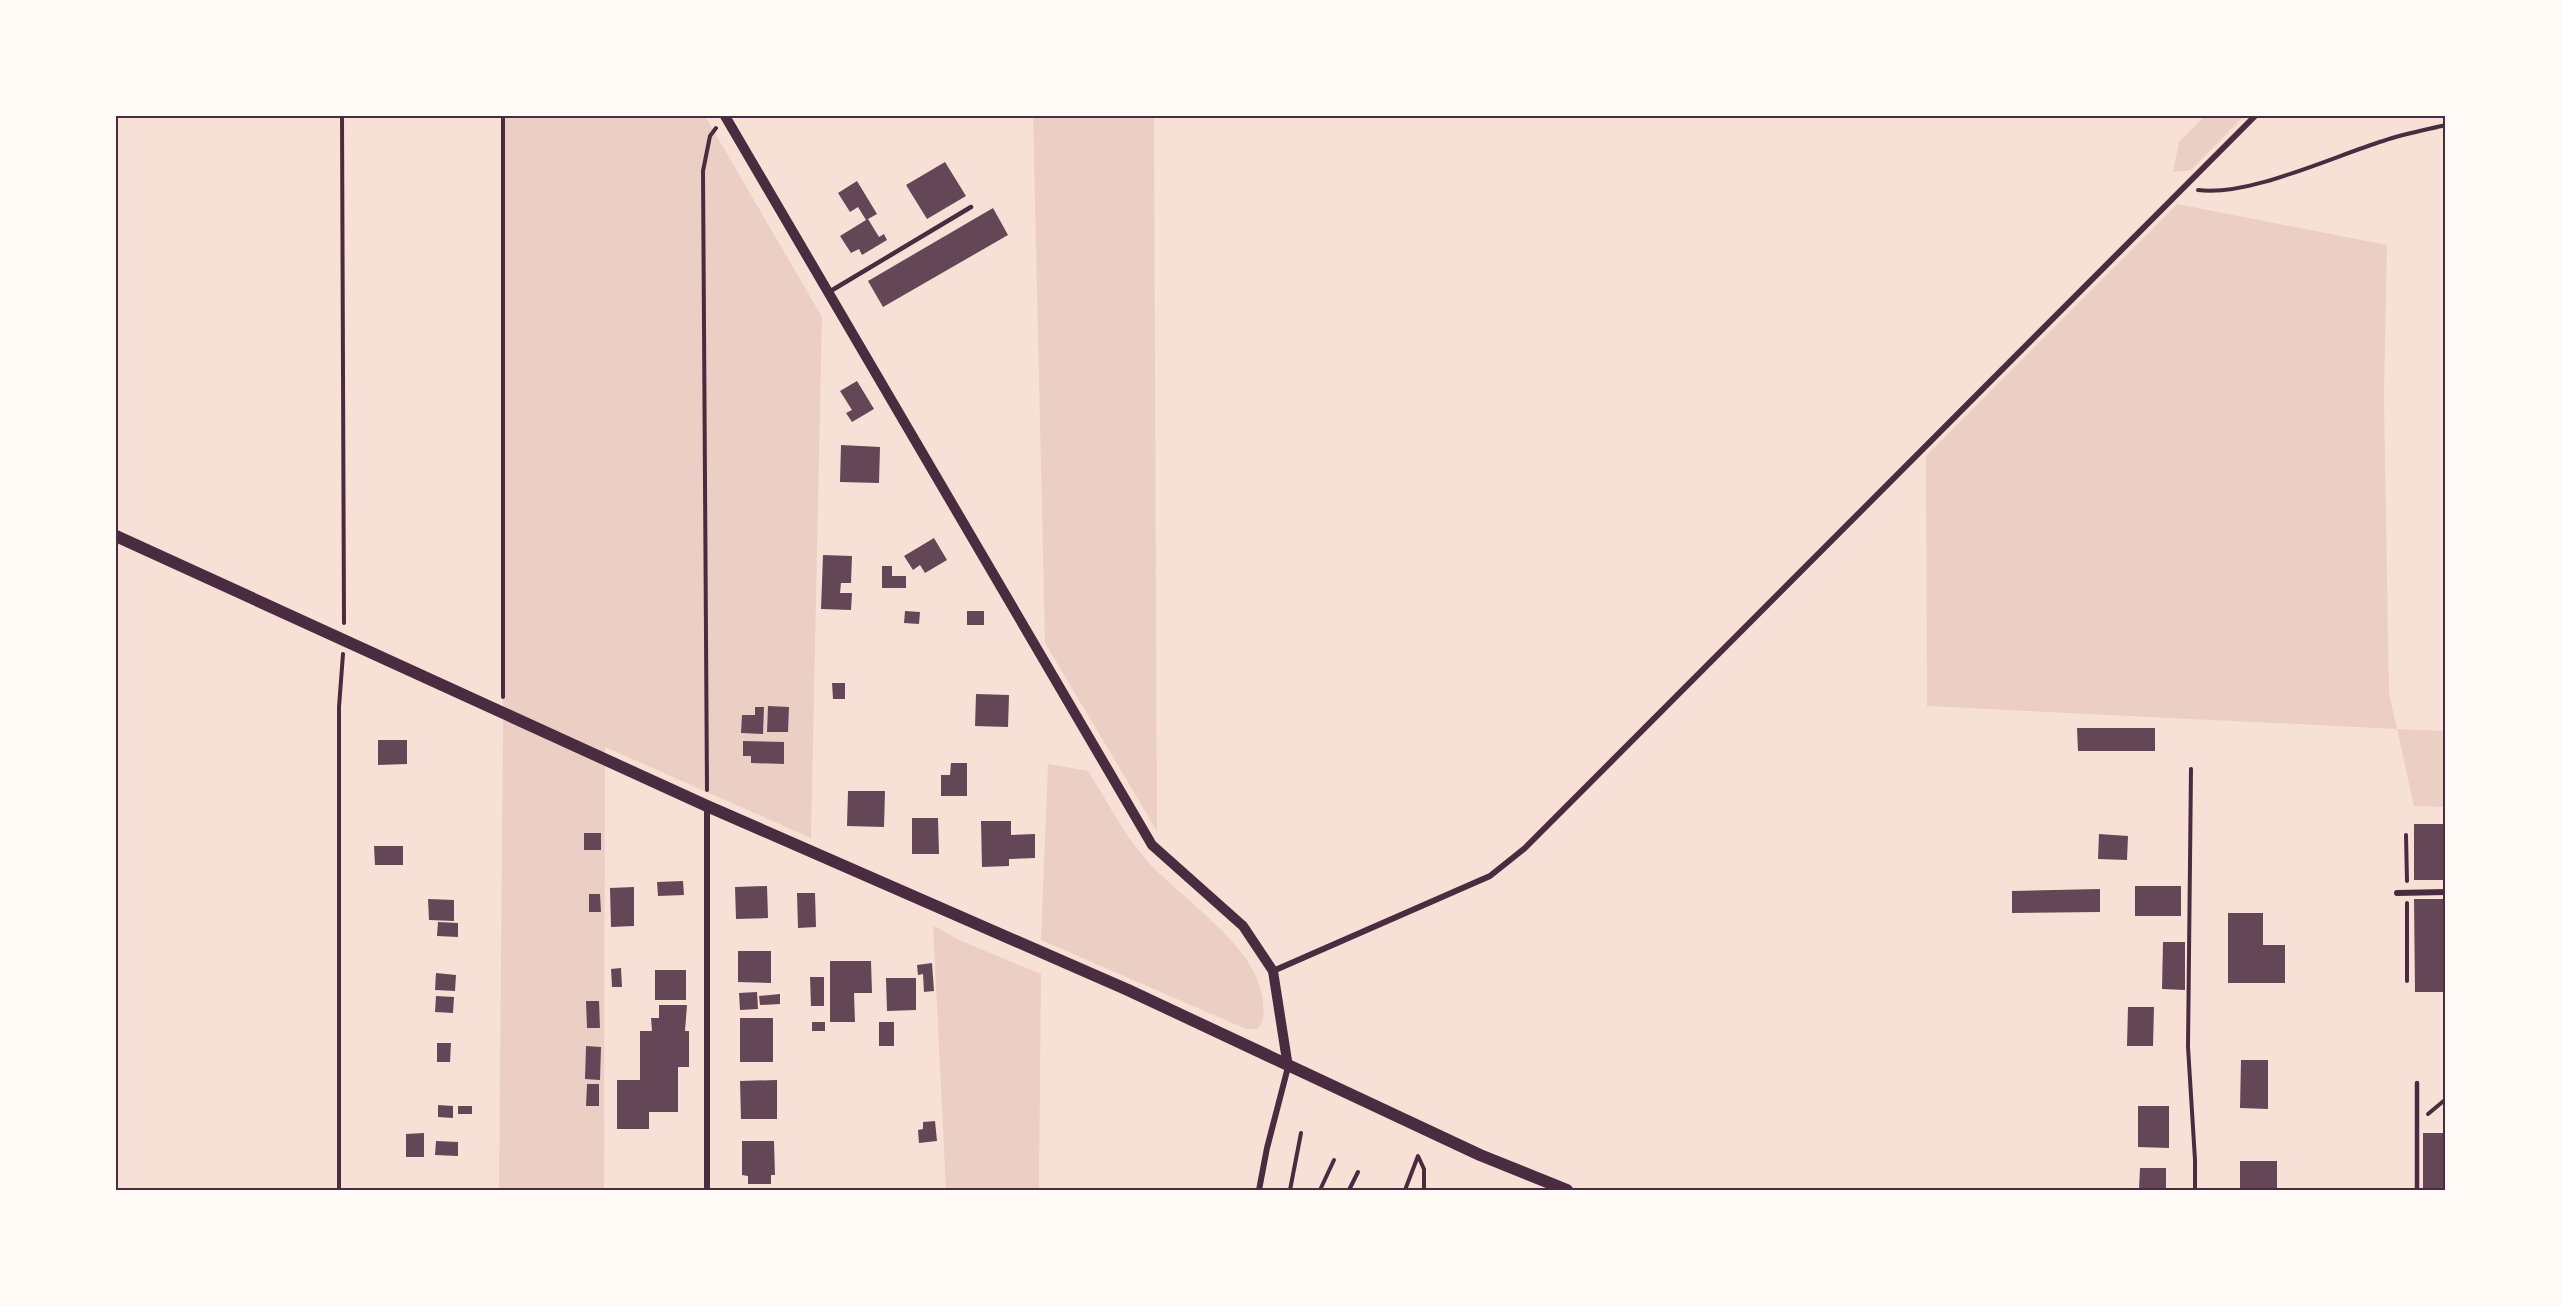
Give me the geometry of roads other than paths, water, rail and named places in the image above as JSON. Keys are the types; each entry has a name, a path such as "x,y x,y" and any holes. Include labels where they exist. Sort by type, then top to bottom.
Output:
{"main road":[{"path":"116,536 707,806 1128,990 1288,1067 1470,1150 1567,1191"}],"street":[{"path":"726,116 1152,845 1243,926 1273,971 1288,1067 1267,1148 1259,1191"},
{"path":"1273,971 1490,876 1526,848 2255,116"},
{"path":"707,806 707,1191"},
{"path":"2397,893 2445,892"}],"lane":[{"path":"829,293 971,207"},
{"path":"2417,1083 2417,1191"}]}
